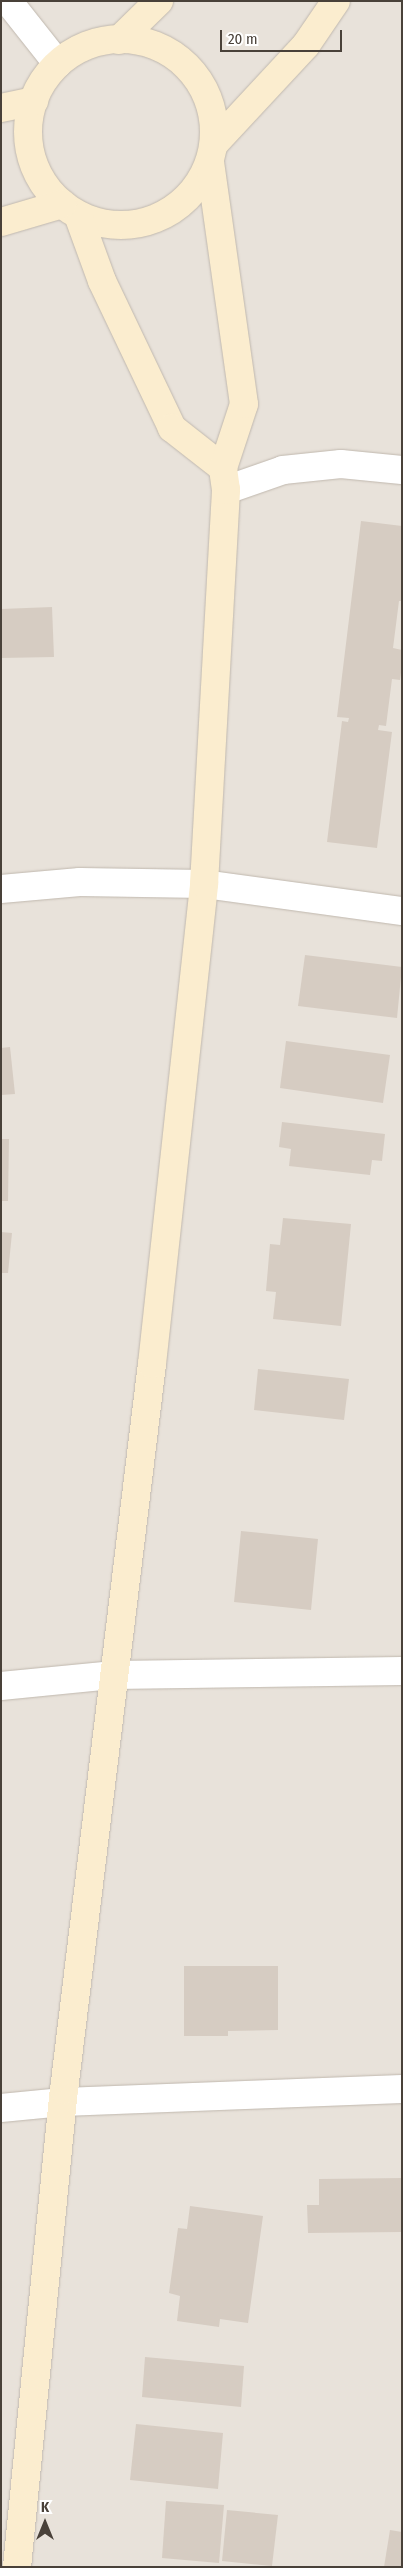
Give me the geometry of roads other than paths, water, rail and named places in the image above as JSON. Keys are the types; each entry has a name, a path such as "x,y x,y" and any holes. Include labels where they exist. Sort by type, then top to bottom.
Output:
{"street":[{"path":"8,1 58,64"},
{"path":"119,40 159,1"},
{"path":"1,222 70,209 99,223 122,226 146,222 166,213 185,200 200,182 212,153 306,45 336,1"},
{"path":"18,2567 63,2102 152,1364 204,884 225,479 244,404 212,153 214,121 208,99 198,79 182,62 163,49 141,42 119,40 96,42 76,51 58,64 43,82 34,102 29,124 29,146 35,167 42,180 70,209 172,428 225,479"},
{"path":"1,108 34,102"},
{"path":"225,479 341,464 402,470"},
{"path":"1,889 80,882 204,884 402,911"},
{"path":"1,1686 114,1675 402,1671"},
{"path":"1,2108 63,2102 402,2089"}]}
